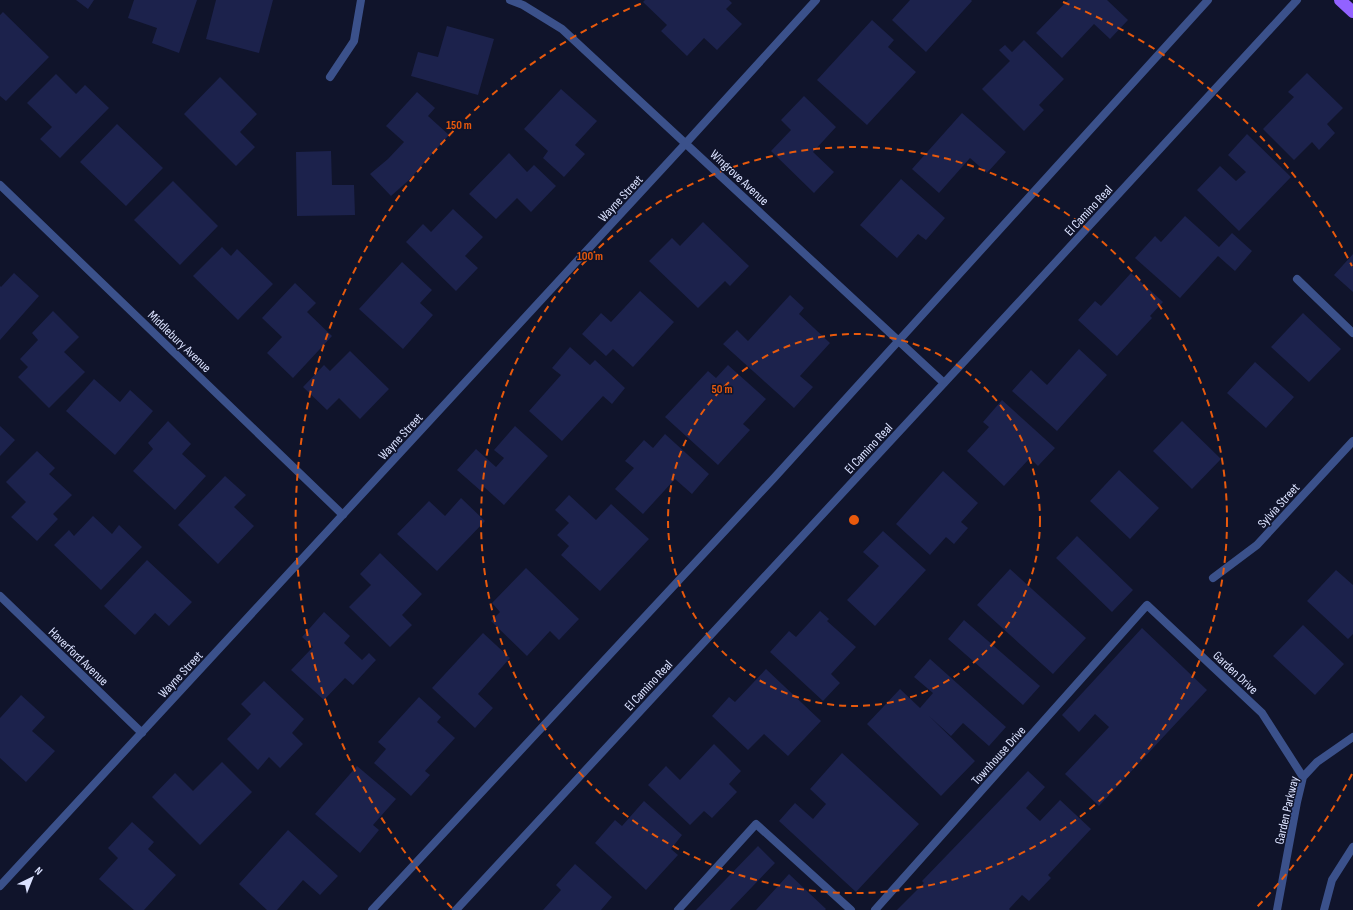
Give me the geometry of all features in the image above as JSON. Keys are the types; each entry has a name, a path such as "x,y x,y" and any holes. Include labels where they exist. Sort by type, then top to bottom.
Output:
{"main road":[{"path":"1340,0 1353,12"}],"street":[{"path":"330,77 354,41 361,0"},
{"name":"Wingrove Avenue","path":"510,0 523,5 562,29 944,383"},
{"name":"Wayne Street","path":"0,886 686,143 816,0"},
{"path":"372,910 774,478 1208,0"},
{"name":"El Camino Real","path":"456,910 1297,0"},
{"name":"Middlebury Avenue","path":"0,184 343,514"},
{"path":"1297,279 1353,333"},
{"name":"Sylvia Street","path":"1213,578 1257,546 1353,441"},
{"name":"Haverford Avenue","path":"0,596 142,732"},
{"name":"Garden Drive","path":"1139,615 1147,605 1262,713 1303,777"},
{"name":"Townhouse Drive","path":"875,910 1139,615"},
{"name":"Garden Parkway","path":"1277,910 1303,777 1317,762 1353,737"},
{"path":"678,910 756,824 851,910"},
{"path":"1324,910 1332,880 1353,847"}],"building":[{"path":"76,0 94,0 88,9"},
{"path":"134,0 197,0 179,53 152,43 157,28 128,18"},
{"path":"216,0 273,0 259,53 206,39"},
{"path":"645,0 729,0 732,3 726,9 742,24 717,50 704,38 687,56 661,31 667,25 643,2"},
{"path":"910,0 972,1 926,52 892,20"},
{"path":"1068,0 1107,0 1128,20 1110,39 1094,24 1062,58 1036,33"},
{"path":"3,12 49,57 6,101 0,96 0,15"},
{"path":"872,20 894,40 888,47 916,72 867,125 817,80"},
{"path":"447,26 494,39 478,95 411,76 418,52 438,57"},
{"path":"1024,40 1064,79 1039,105 1044,110 1024,131 982,89 1010,61 999,50 1005,45 1012,52"},
{"path":"1307,73 1343,108 1327,124 1335,133 1319,150 1312,142 1294,160 1263,129 1294,97 1288,92"},
{"path":"56,74 76,94 85,85 109,108 60,158 40,139 52,127 27,103"},
{"path":"220,77 257,114 240,132 255,147 236,166 184,114"},
{"path":"561,89 597,121 575,145 585,154 564,177 543,158 548,151 524,129"},
{"path":"417,92 435,108 428,116 449,135 409,180 391,196 370,174 388,159 404,142 386,126"},
{"path":"804,96 836,127 813,152 834,172 814,193 771,151 791,130 781,120"},
{"path":"962,113 1006,152 987,173 970,158 939,193 912,169"},
{"path":"117,124 163,168 126,206 80,162"},
{"path":"1247,134 1291,177 1239,231 1197,190 1220,166 1236,181 1246,172 1228,155"},
{"path":"331,151 332,185 354,185 355,215 297,216 296,152"},
{"path":"509,153 527,172 534,165 556,186 531,212 517,198 496,219 469,194"},
{"path":"901,179 945,218 926,240 918,234 897,258 860,225"},
{"path":"173,181 218,226 180,265 134,220"},
{"path":"453,209 483,237 465,256 478,268 456,291 406,242 423,224 431,232"},
{"path":"1185,216 1219,247 1232,233 1252,251 1235,271 1218,256 1180,298 1135,258 1155,236 1161,242"},
{"path":"703,222 749,266 730,286 725,281 698,308 649,261 672,238 680,246"},
{"path":"222,247 231,256 237,249 273,284 238,320 193,276"},
{"path":"1353,254 1353,292 1334,275"},
{"path":"402,262 432,290 420,303 433,315 403,349 359,309"},
{"path":"14,273 39,296 0,340 0,286 1,287"},
{"path":"1131,273 1163,302 1150,316 1152,318 1117,356 1078,320 1095,301 1101,306"},
{"path":"295,283 316,303 307,312 332,336 293,378 267,353 282,337 262,318"},
{"path":"640,291 674,322 633,367 613,349 606,356 582,334 601,313 611,322"},
{"path":"790,295 804,308 799,314 830,343 800,376 813,387 794,408 723,344 737,330 748,341"},
{"path":"53,311 79,337 64,352 85,372 49,408 18,377 28,367 20,359 38,340 32,333"},
{"path":"1303,313 1341,349 1309,382 1271,347"},
{"path":"570,347 590,365 595,360 625,388 612,404 603,396 562,441 529,411 561,375 552,368"},
{"path":"1079,349 1107,375 1057,431 1012,391 1031,370 1047,385"},
{"path":"350,351 389,389 360,419 339,398 327,410 303,387 324,365 330,371"},
{"path":"1255,362 1294,397 1266,428 1227,393"},
{"path":"728,365 766,399 743,424 750,430 718,465 665,417 708,371 716,378"},
{"path":"94,379 120,402 130,390 153,411 115,455 66,411"},
{"path":"1002,400 1055,448 1038,466 1030,458 1004,486 967,451 989,427 983,422"},
{"path":"168,421 191,444 182,454 206,476 175,510 133,471 153,449 148,443"},
{"path":"1182,421 1221,459 1192,489 1153,451"},
{"path":"0,426 15,440 0,456"},
{"path":"515,426 548,456 504,505 484,487 481,491 457,470 476,449 496,467 504,458 494,450"},
{"path":"665,434 709,474 692,494 675,479 643,514 615,489 634,468 625,461 644,440 653,448"},
{"path":"37,451 55,468 49,474 72,495 53,514 58,519 37,541 11,517 26,502 6,482"},
{"path":"1119,470 1159,508 1130,539 1090,501"},
{"path":"943,471 978,503 961,522 968,528 954,544 946,537 930,555 896,524"},
{"path":"225,476 246,495 234,507 254,526 218,564 178,525"},
{"path":"569,495 596,520 611,504 649,539 600,591 561,555 569,546 557,535 569,523 555,510"},
{"path":"461,498 485,521 437,571 397,534 429,501 445,516"},
{"path":"93,516 112,534 119,525 142,547 101,590 54,545 69,530 74,536"},
{"path":"883,531 926,570 875,626 847,600 879,566 863,552"},
{"path":"1077,536 1133,590 1112,612 1056,558"},
{"path":"380,553 422,594 402,615 412,625 390,647 349,607 371,585 360,574"},
{"path":"147,560 192,602 169,626 155,613 135,635 104,606"},
{"path":"526,568 579,619 559,640 550,631 527,656 491,621 500,612 492,603"},
{"path":"1010,569 1086,638 1053,674 977,605"},
{"path":"1336,570 1353,585 1353,634 1348,639 1307,601"},
{"path":"820,611 829,619 827,621 856,647 831,674 840,683 823,701 770,652 789,631 796,637"},
{"path":"324,612 350,636 344,643 362,660 369,653 376,660 353,685 345,678 324,700 291,670 313,647 302,637"},
{"path":"964,620 1040,686 1023,705 948,639"},
{"path":"1303,625 1344,664 1315,695 1273,656"},
{"path":"1142,628 1207,690 1099,806 1065,774 1109,727 1095,714 1079,732 1062,715"},
{"path":"483,633 510,658 478,694 493,708 475,728 432,688"},
{"path":"930,659 1006,727 989,746 963,723 951,736 929,716 975,761 941,796 867,724 900,689 920,708 933,693 914,677"},
{"path":"766,669 821,721 788,756 764,734 748,750 712,716 729,697 735,702"},
{"path":"264,681 304,719 292,733 303,744 280,768 269,757 258,770 227,739 251,714 241,704"},
{"path":"21,695 45,717 32,731 55,751 26,782 0,758 0,718"},
{"path":"419,697 441,717 437,722 455,738 425,771 430,775 411,796 374,763 386,749 378,742"},
{"path":"714,744 741,771 729,784 737,792 712,818 704,811 690,825 648,785 666,766 680,780"},
{"path":"842,753 919,824 856,892 779,821 795,803 813,819 826,804 810,789"},
{"path":"222,762 252,792 200,845 152,797 175,773 193,791"},
{"path":"357,766 396,799 373,825 379,830 360,853 315,814"},
{"path":"1028,771 1045,787 1026,808 1040,821 1060,800 1091,829 1048,875 1051,878 1029,901 1022,895 1009,909 1010,910 897,910 924,883 922,881"},
{"path":"644,801 682,835 671,849 678,855 646,890 595,843 615,820 622,826"},
{"path":"132,822 154,842 148,849 176,875 144,910 134,910 99,879 118,858 108,848"},
{"path":"288,830 338,876 320,895 303,880 277,910 267,910 239,884"},
{"path":"758,846 775,863 730,910 696,910"},
{"path":"575,864 612,897 601,910 543,910 561,890 556,885"},
{"path":"789,874 826,909 756,910"}]}
